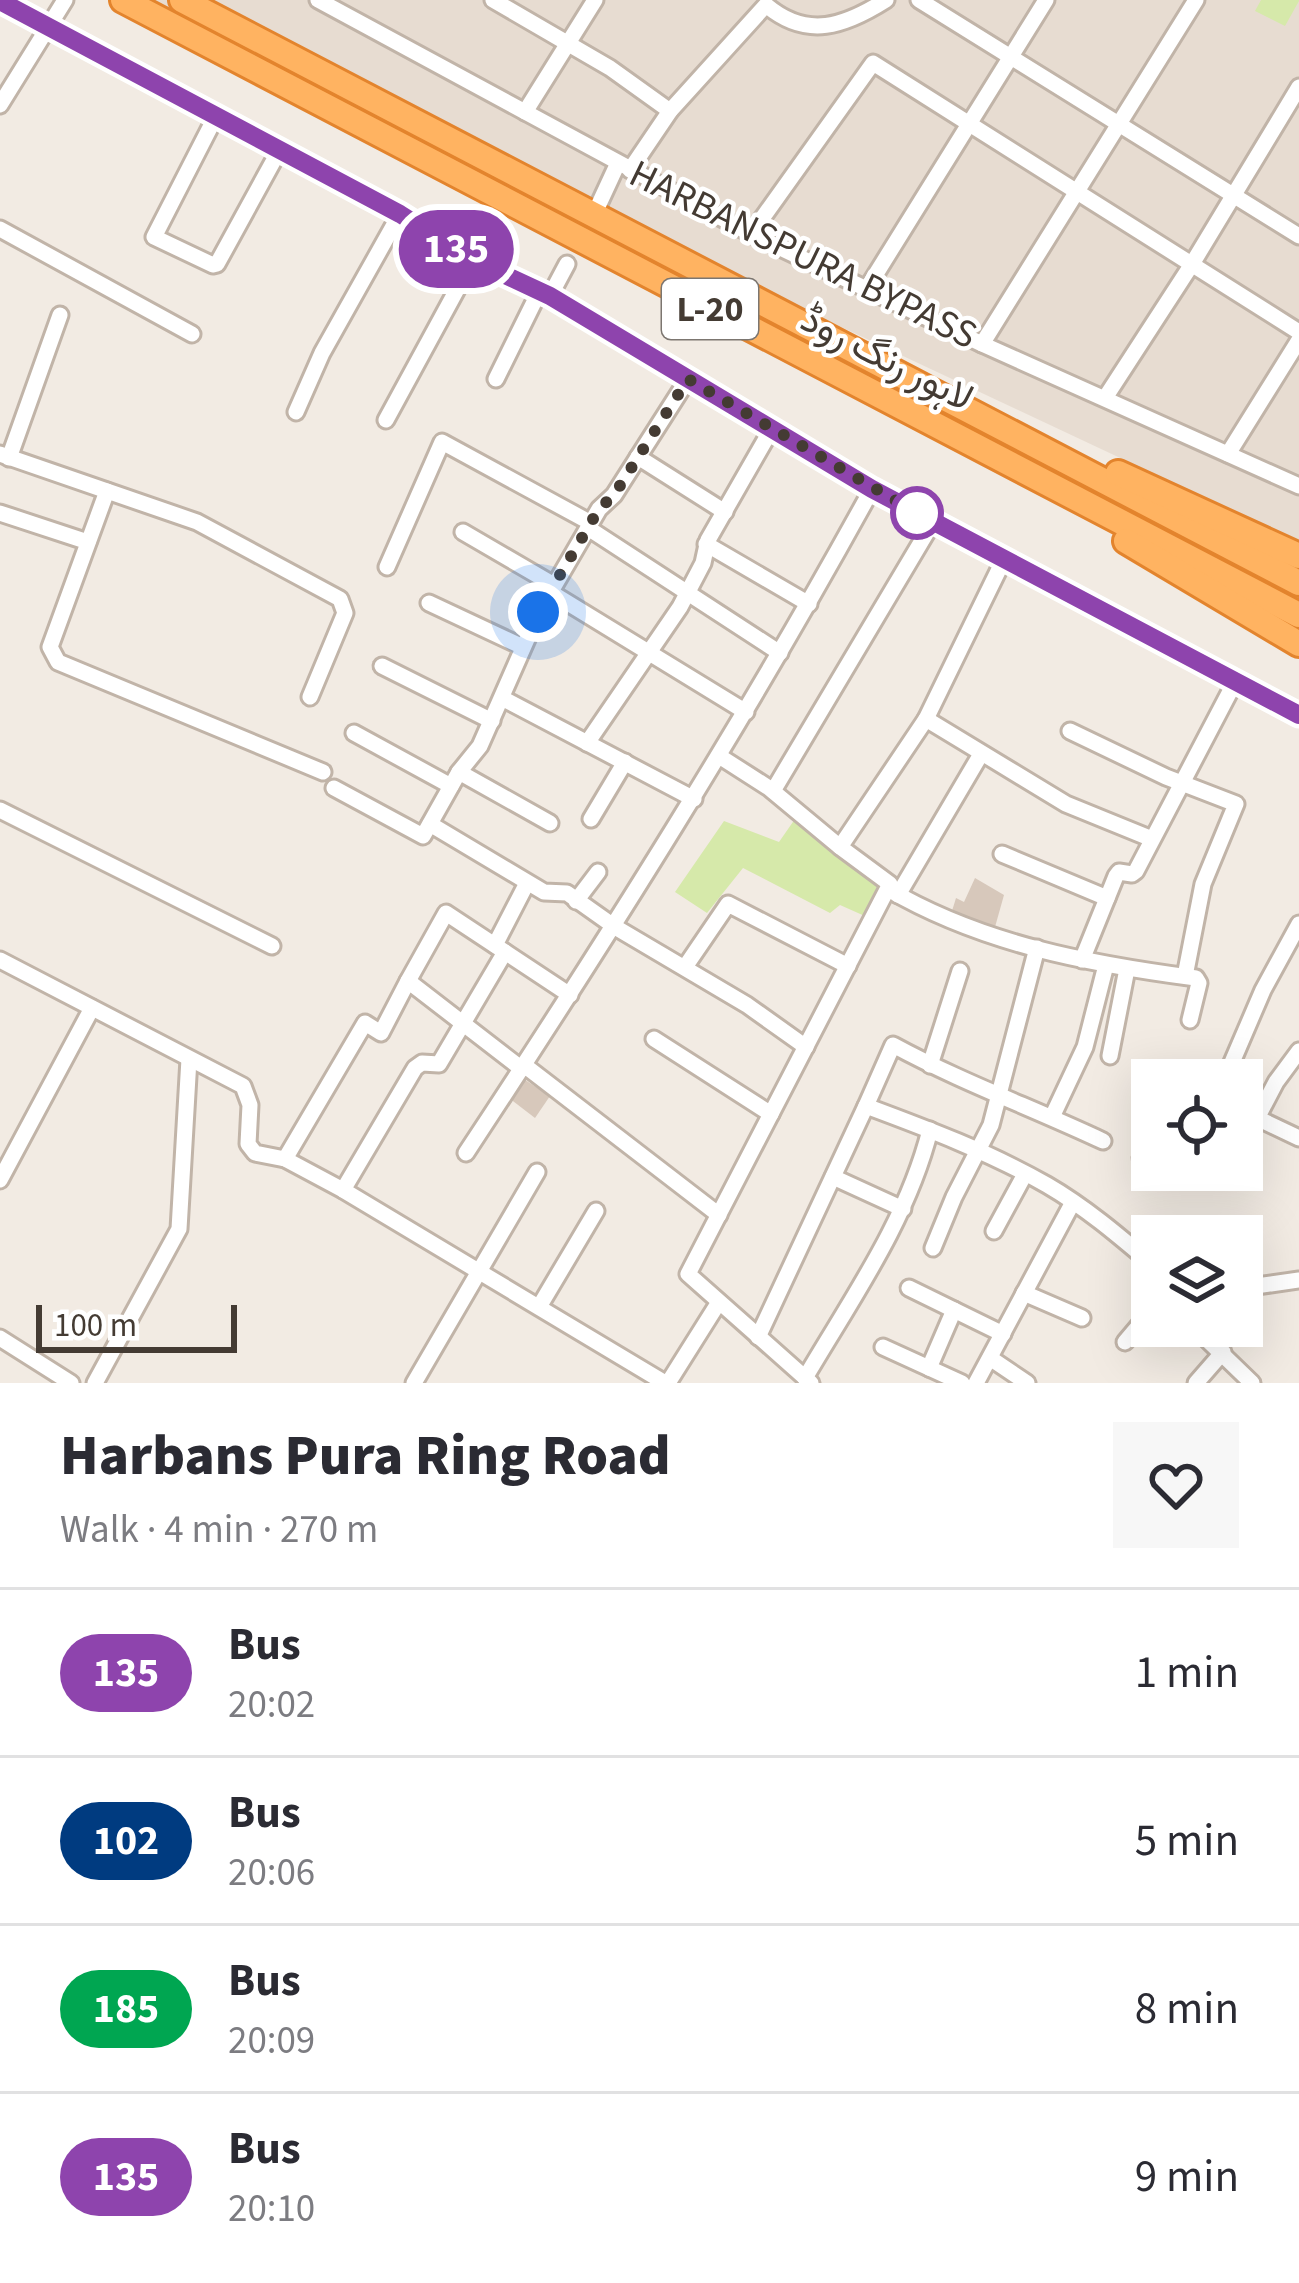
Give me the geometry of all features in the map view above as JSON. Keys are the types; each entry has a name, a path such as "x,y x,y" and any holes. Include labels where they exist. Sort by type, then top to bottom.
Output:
{"highway":[{"name":"لاہور رنگ روڈ","path":"123,0 1299,615"},
{"name":"لاہور رنگ روڈ","path":"182,0 1299,583"},
{"path":"971,412 1187,502 1299,556"},
{"path":"958,436 1299,644"}],"street":[{"path":"0,105 65,0"},
{"name":"HARBANSPURA BYPASS","path":"318,0 343,6 525,112 751,234 982,344 1299,485"},
{"path":"493,0 567,41 670,111"},
{"path":"525,112 595,0"},
{"path":"599,204 624,166 765,3 794,23 817,28 834,27 886,0"},
{"path":"919,0 1299,236"},
{"path":"866,290 1046,0"},
{"path":"982,344 1196,0"},
{"path":"0,1 400,214 473,260 545,293 872,489 1299,715"},
{"path":"751,234 873,63 1299,336 1228,454"},
{"path":"1105,398 1299,87"},
{"path":"217,114 154,237 217,264 280,149"},
{"path":"296,412 322,353 400,214"},
{"path":"0,229 192,334"},
{"path":"386,420 473,260"},
{"path":"496,379 567,264"},
{"path":"60,315 5,456 197,522 340,599 345,613 310,697"},
{"path":"334,788 423,836 480,746 552,588 688,379"},
{"path":"587,742 686,595 703,562 706,544 771,430"},
{"path":"387,567 442,442 589,526 686,595 780,653"},
{"path":"638,457 724,512"},
{"path":"466,1153 694,799 872,489"},
{"path":"107,491 50,647 58,662 323,772"},
{"path":"0,513 88,542"},
{"path":"772,791 933,522"},
{"path":"463,532 746,712"},
{"path":"706,544 808,604"},
{"path":"840,848 926,719 1005,557"},
{"path":"429,603 523,647"},
{"path":"382,666 492,722"},
{"path":"1082,960 1119,872 1136,871 1236,680"},
{"path":"502,698 694,799"},
{"path":"926,719 1066,804 1152,839"},
{"path":"1070,731 1236,804 1203,884 1185,976"},
{"path":"354,733 550,824"},
{"path":"930,1130 918,1178 808,1380 688,1274 848,966 981,754"},
{"path":"719,756 772,791 890,884 893,892 968,928 1082,960 1196,978 1190,1020"},
{"path":"591,819 625,763"},
{"path":"0,810 272,946"},
{"path":"430,824 544,892 567,893 806,1047"},
{"path":"1002,854 1107,898"},
{"path":"576,901 598,872"},
{"path":"343,1190 415,1068 422,1063 439,1064 500,948 527,883"},
{"path":"685,967 728,904 848,966"},
{"path":"285,1159 365,1024 381,1033 446,913 570,995"},
{"path":"1233,1059 1263,990 1299,925"},
{"path":"933,1248 991,1125 1037,948"},
{"path":"0,960 243,1086 250,1105 250,1148 285,1159 343,1190 666,1383 719,1302"},
{"path":"1052,1117 1085,1047 1106,965"},
{"path":"1110,1056 1127,969"},
{"path":"930,1065 960,971"},
{"path":"409,981 719,1215"},
{"path":"0,1180 92,1008"},
{"path":"653,1039 771,1114"},
{"path":"758,1336 893,1045 1102,1141"},
{"path":"1263,1109 1299,1052"},
{"path":"95,1383 179,1229 189,1059"},
{"path":"866,1106 1025,1174 1073,1202 1131,1248"},
{"path":"1263,1121 1299,1138"},
{"path":"416,1382 537,1172"},
{"path":"994,1231 1025,1174"},
{"path":"833,1177 903,1208"},
{"path":"976,1383 1073,1202"},
{"path":"539,1307 596,1211"},
{"path":"1263,1285 1299,1280"},
{"path":"909,1288 1003,1334"},
{"path":"1024,1293 1082,1318"},
{"path":"929,1368 954,1310"},
{"path":"1125,1342 1131,1335"},
{"path":"0,1338 71,1383"},
{"path":"883,1347 962,1383"},
{"path":"1217,1347 1252,1383"},
{"path":"1196,1383 1223,1352"},
{"path":"989,1358 1027,1383"}],"shaded area":[{"path":"145,0 1299,0 1299,542"}],"green space":[{"path":"1261,0 1299,1 1285,26 1255,11"},
{"path":"795,819 881,888 867,917 840,905 830,913 743,868 707,913 675,892 724,821 779,842"}],"building":[{"path":"975,878 1004,895 995,927 952,911 956,898 964,902"},
{"path":"522,1078 550,1096 535,1118 509,1098"}],"bus line":[{"name":"135","path":"0,1 400,214 473,260 550,296 872,489 1299,715"}],"route":[{"path":"538,612 599,509 614,495 688,379 917,513"}]}
